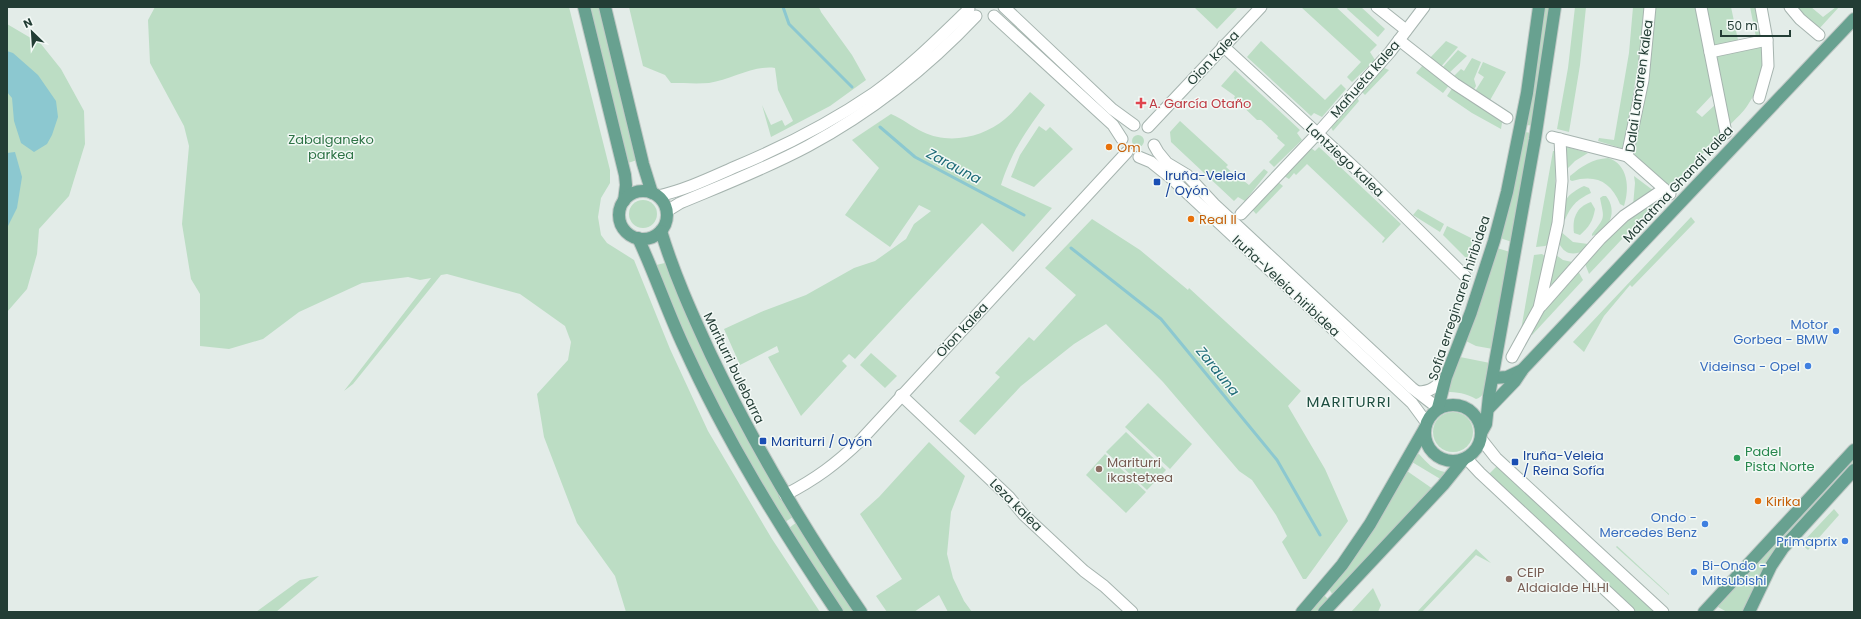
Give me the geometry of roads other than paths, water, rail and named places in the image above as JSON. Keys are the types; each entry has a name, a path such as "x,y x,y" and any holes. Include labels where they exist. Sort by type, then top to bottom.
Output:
{"main road":[{"path":"584,7 625,176 626,185 624,201 619,216 625,230 638,238 646,238 654,236 661,231 667,218 667,211 664,203 655,194 643,164 605,7"},
{"name":"Sofia erreginaren hiribidea","path":"1438,408 1446,377 1472,312 1494,241 1507,192 1527,93 1539,7"},
{"path":"1426,425 1425,438 1429,448 1444,460 1454,461 1465,458 1473,453 1486,424 1489,408 1489,396 1535,139 1554,7"},
{"name":"Mahatma Ghandi kalea","path":"1489,408 1515,381 1523,369 1854,19"},
{"path":"624,201 632,194 642,191 655,194"},
{"name":"Mariturri bulebarra","path":"661,231 671,263 698,328 729,394 785,495 860,612"},
{"path":"638,238 683,346 726,432 778,520 836,612"},
{"name":"Mahatma Ghandi kalea","path":"1493,378 1507,377 1523,369"},
{"path":"1468,409 1476,406 1489,396"},
{"path":"1302,612 1342,565 1370,524 1431,414 1438,408 1453,404 1468,409 1478,419 1481,436"},
{"path":"1704,612 1854,450"},
{"path":"1324,612 1443,485 1465,458"},
{"path":"1751,610 1770,566 1783,548 1854,470"}],"street":[{"path":"971,10 982,18 994,16 1004,7 1112,109 1134,125"},
{"name":"Oion kalea","path":"1148,127 1261,7"},
{"path":"1377,7 1406,30"},
{"name":"Mañueta kalea","path":"1241,214 1317,134 1399,40 1424,7"},
{"name":"Dalai Lamaren kalea","path":"1539,308 1600,238 1624,216 1667,192 1627,156 1643,80 1650,7"},
{"path":"1701,7 1726,133"},
{"path":"1759,98 1768,66 1767,40 1761,7"},
{"path":"1790,7 1800,19 1819,34"},
{"path":"655,194 675,192 768,153 806,135 874,92 902,71 971,10"},
{"path":"667,211 680,203 772,164 808,146 881,101 932,59 971,10"},
{"path":"994,16 1109,121 1122,139 1123,146 1127,152 1139,157 1146,155 1151,151 1154,145 1154,138 1148,127 1141,124 1128,128 1122,139"},
{"path":"1399,40 1455,84 1507,118"},
{"path":"1710,52 1767,40"},
{"name":"Lantziego kalea","path":"1223,46 1370,182 1465,276"},
{"path":"1512,357 1539,308 1558,223 1562,181 1556,138 1627,156"},
{"name":"Iruña-Veleia hiribidea","path":"1154,145 1167,163 1187,175 1214,204 1418,392 1438,408"},
{"name":"Oion kalea","path":"785,495 822,474 836,464 861,440 1127,152"},
{"name":"Iruña-Veleia hiribidea","path":"1139,157 1151,162 1171,178 1412,403 1426,425"},
{"path":"1418,392 1425,392 1434,389 1446,377"},
{"name":"Leza kalea","path":"901,395 1009,497 1024,515 1063,552 1084,571 1104,586 1132,612"},
{"path":"1481,436 1500,462 1663,612"},
{"path":"1465,458 1629,612"}],"water":[{"path":"7,51 13,53 38,75 56,101 58,117 52,135 47,144 34,152 21,143 14,121 12,98 7,92"},
{"path":"15,152 22,177 17,208 7,228 7,153"}],"waterway":[{"name":"Zarauna","path":"783,7 789,24 852,87"},
{"name":"Zarauna","path":"880,127 915,157 1024,215"},
{"name":"Zarauna","path":"1071,248 1161,319 1277,460 1320,535"}],"place":[{"name":"A. García Otaño","path":"1141,103"},
{"name":"Om","path":"1109,147"},
{"name":"Iruña-Veleia / Oyón","path":"1157,182"},
{"name":"Real II","path":"1191,219"},
{"name":"Motor Gorbea - BMW","path":"1836,331"},
{"name":"Videinsa - Opel","path":"1808,366"},
{"name":"Mariturri / Oyón","path":"763,441"},
{"name":"Padel Pista Norte","path":"1737,458"},
{"name":"Iruña-Veleia / Reina Sofía","path":"1515,462"},
{"name":"Mariturri ikastetxea","path":"1099,469"},
{"name":"Kirika","path":"1758,501"},
{"name":"Ondo - Mercedes Benz","path":"1705,524"},
{"name":"Primaprix","path":"1845,541"},
{"name":"Bi-Ondo - Mitsubishi","path":"1694,572"},
{"name":"CEIP Aldaialde HLHI","path":"1509,579"}],"district":[{"name":"MARITURRI","path":"1349,401"}],"park label":[{"name":"Zabalganeko parkea","path":"331,146"}]}
